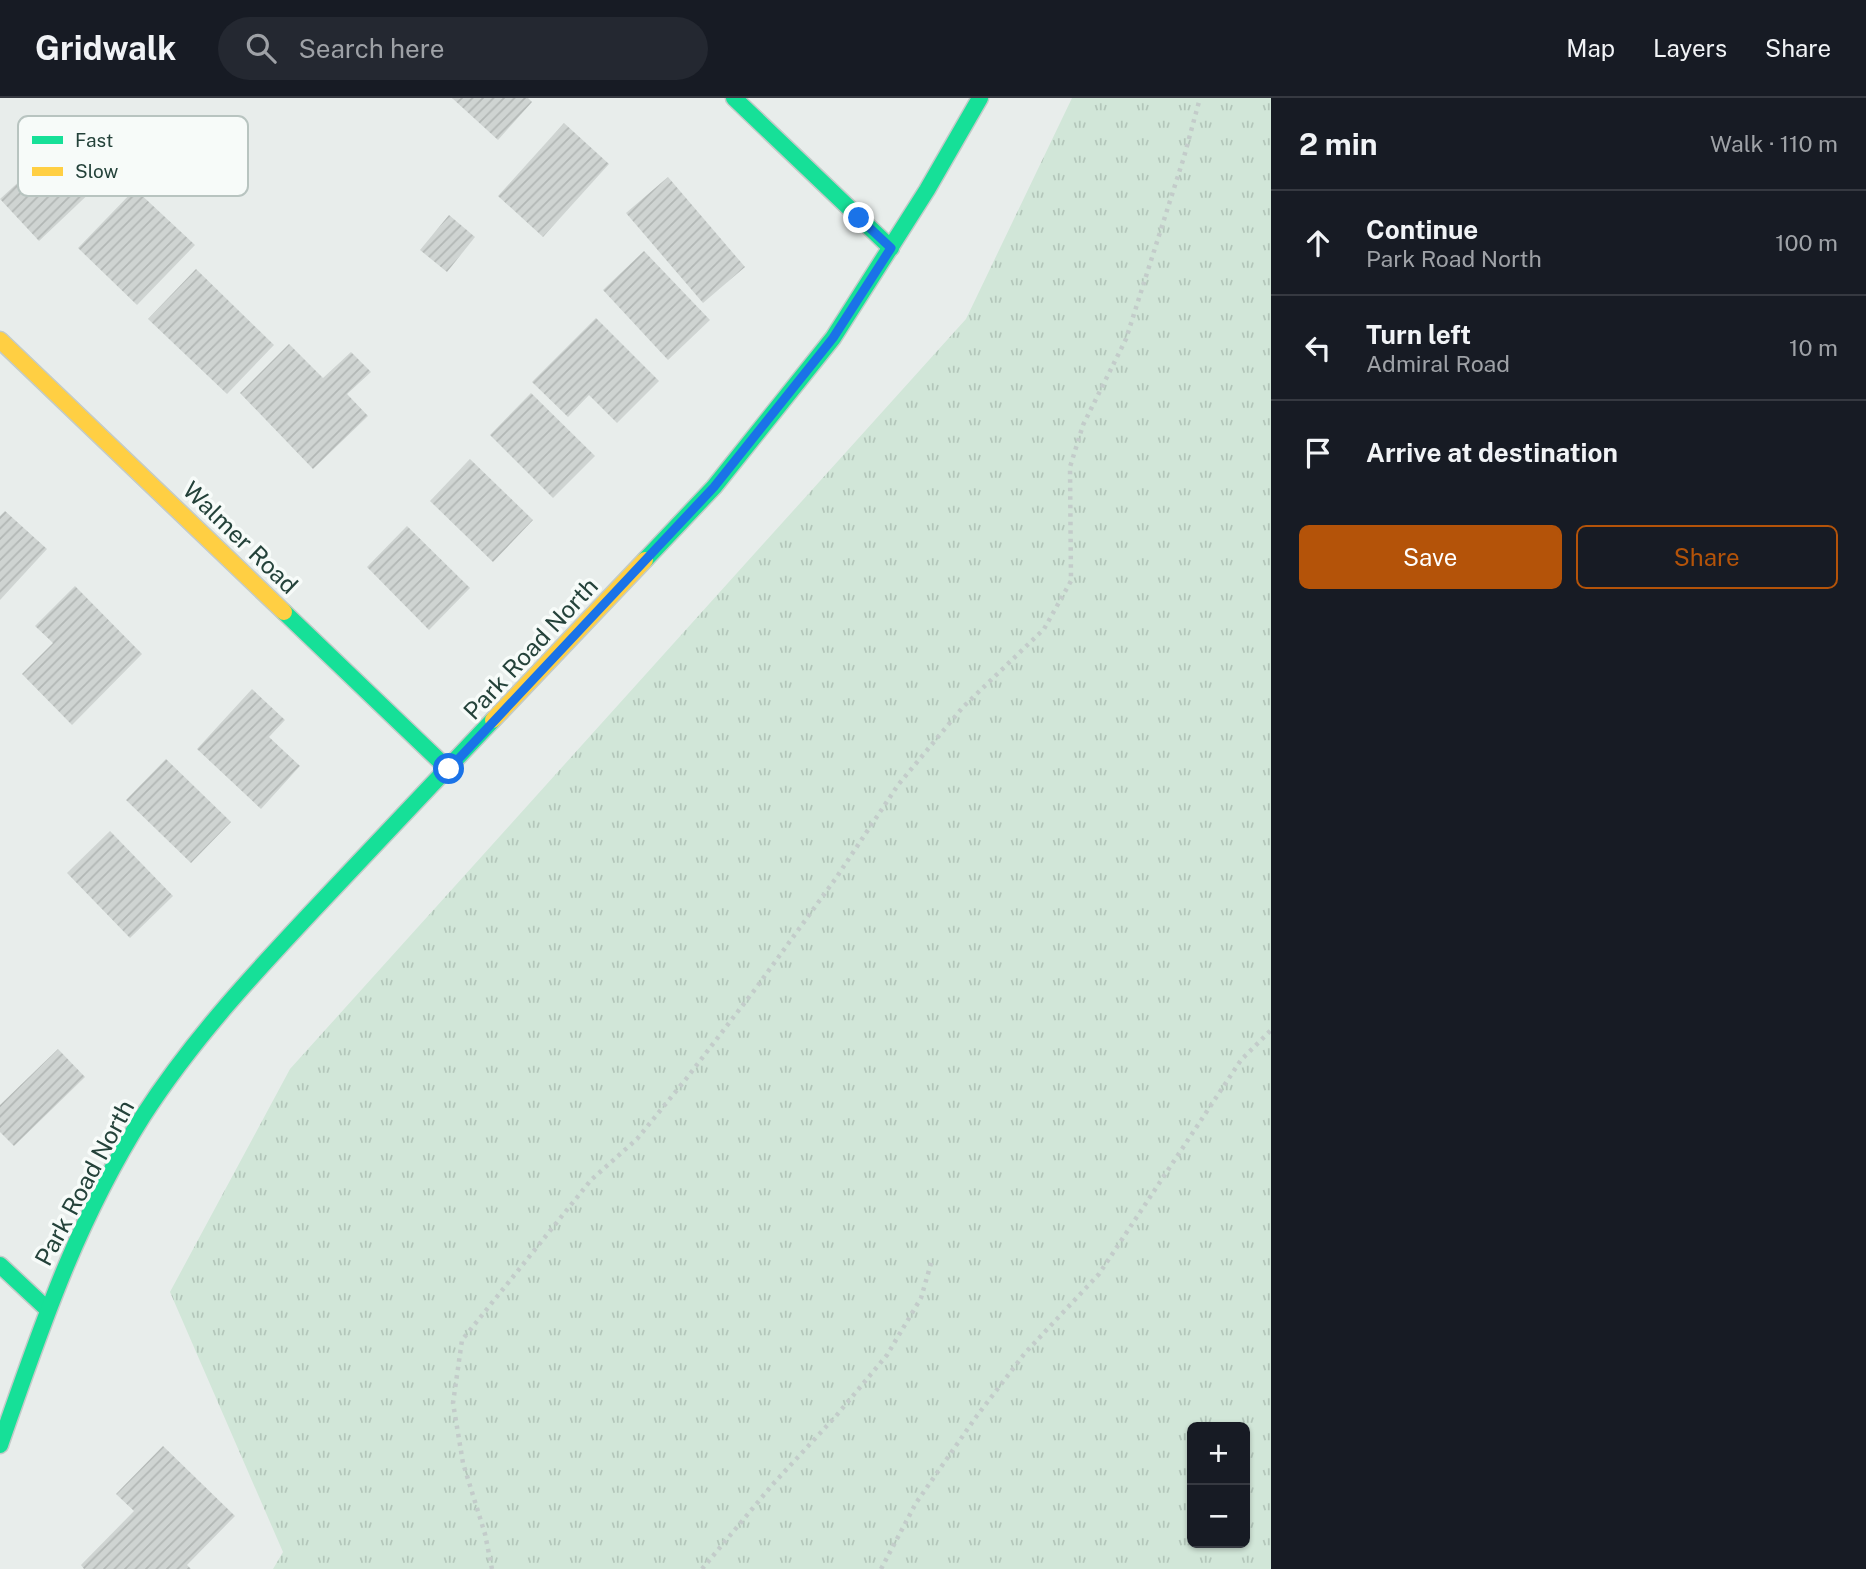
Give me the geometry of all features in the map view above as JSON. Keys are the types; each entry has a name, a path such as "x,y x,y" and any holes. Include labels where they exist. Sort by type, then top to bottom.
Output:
{"main road":[{"path":"734,98 891,248"},
{"name":"Park Road North","path":"0,1445 47,1309 80,1235 118,1159 159,1092 198,1040 259,968 714,487 833,338 891,248 980,98"},
{"name":"Walmer Road","path":"0,340 449,769"},
{"path":"0,1265 47,1309"}],"path":[{"path":"492,1569 485,1534 463,1463 453,1403 462,1340 591,1180 637,1139 694,1069 836,878 898,785 963,707 1044,629 1070,581 1070,467 1083,425 1126,339 1200,98"},
{"path":"881,1569 916,1503 976,1417 1025,1353 1099,1274 1241,1060 1271,1030"},
{"path":"702,1569 887,1355 921,1298 932,1260"}],"green space":[{"path":"1072,98 1271,98 1271,1569 273,1569 283,1552 170,1292 290,1069 966,319"}],"building":[{"path":"452,98 528,98 532,102 498,140"},
{"path":"564,123 609,164 543,237 498,196"},
{"path":"668,177 745,267 703,303 626,213"},
{"path":"18,182 18,196 86,196 39,241 0,199"},
{"path":"128,196 142,196 195,245 137,305 78,248"},
{"path":"449,215 475,237 447,272 420,250"},
{"path":"644,251 710,320 668,360 603,290"},
{"path":"196,269 274,345 227,394 148,319"},
{"path":"596,318 659,381 617,423 589,395 568,417 532,382"},
{"path":"289,344 323,378 351,352 371,372 347,394 368,416 313,469 240,393"},
{"path":"531,393 595,456 553,498 490,435"},
{"path":"470,459 533,520 493,562 430,501"},
{"path":"5,511 47,549 0,600 0,516"},
{"path":"407,526 470,588 429,630 367,567"},
{"path":"75,586 142,654 72,725 22,674 53,643 35,626"},
{"path":"252,689 285,720 269,737 300,766 261,809 197,749"},
{"path":"166,759 231,822 191,863 126,800"},
{"path":"110,831 173,896 130,938 67,873"},
{"path":"58,1049 85,1077 14,1146 0,1132 0,1105"},
{"path":"163,1446 235,1516 187,1565 191,1569 84,1569 81,1565 134,1511 116,1494"}],"traffic: fast":[{"path":"734,98 891,248"},
{"path":"645,560 714,487 833,338 927,190 980,98"},
{"path":"284,612 448,769"},
{"path":"0,1445 46,1317 79,1236 119,1156 143,1116 183,1059 251,978 493,720"},
{"path":"0,1265 47,1309"}],"traffic: slow":[{"path":"0,340 284,612"},
{"path":"493,720 645,560"}],"route":[{"path":"449,769 714,487 833,338 891,248 859,218"}]}
